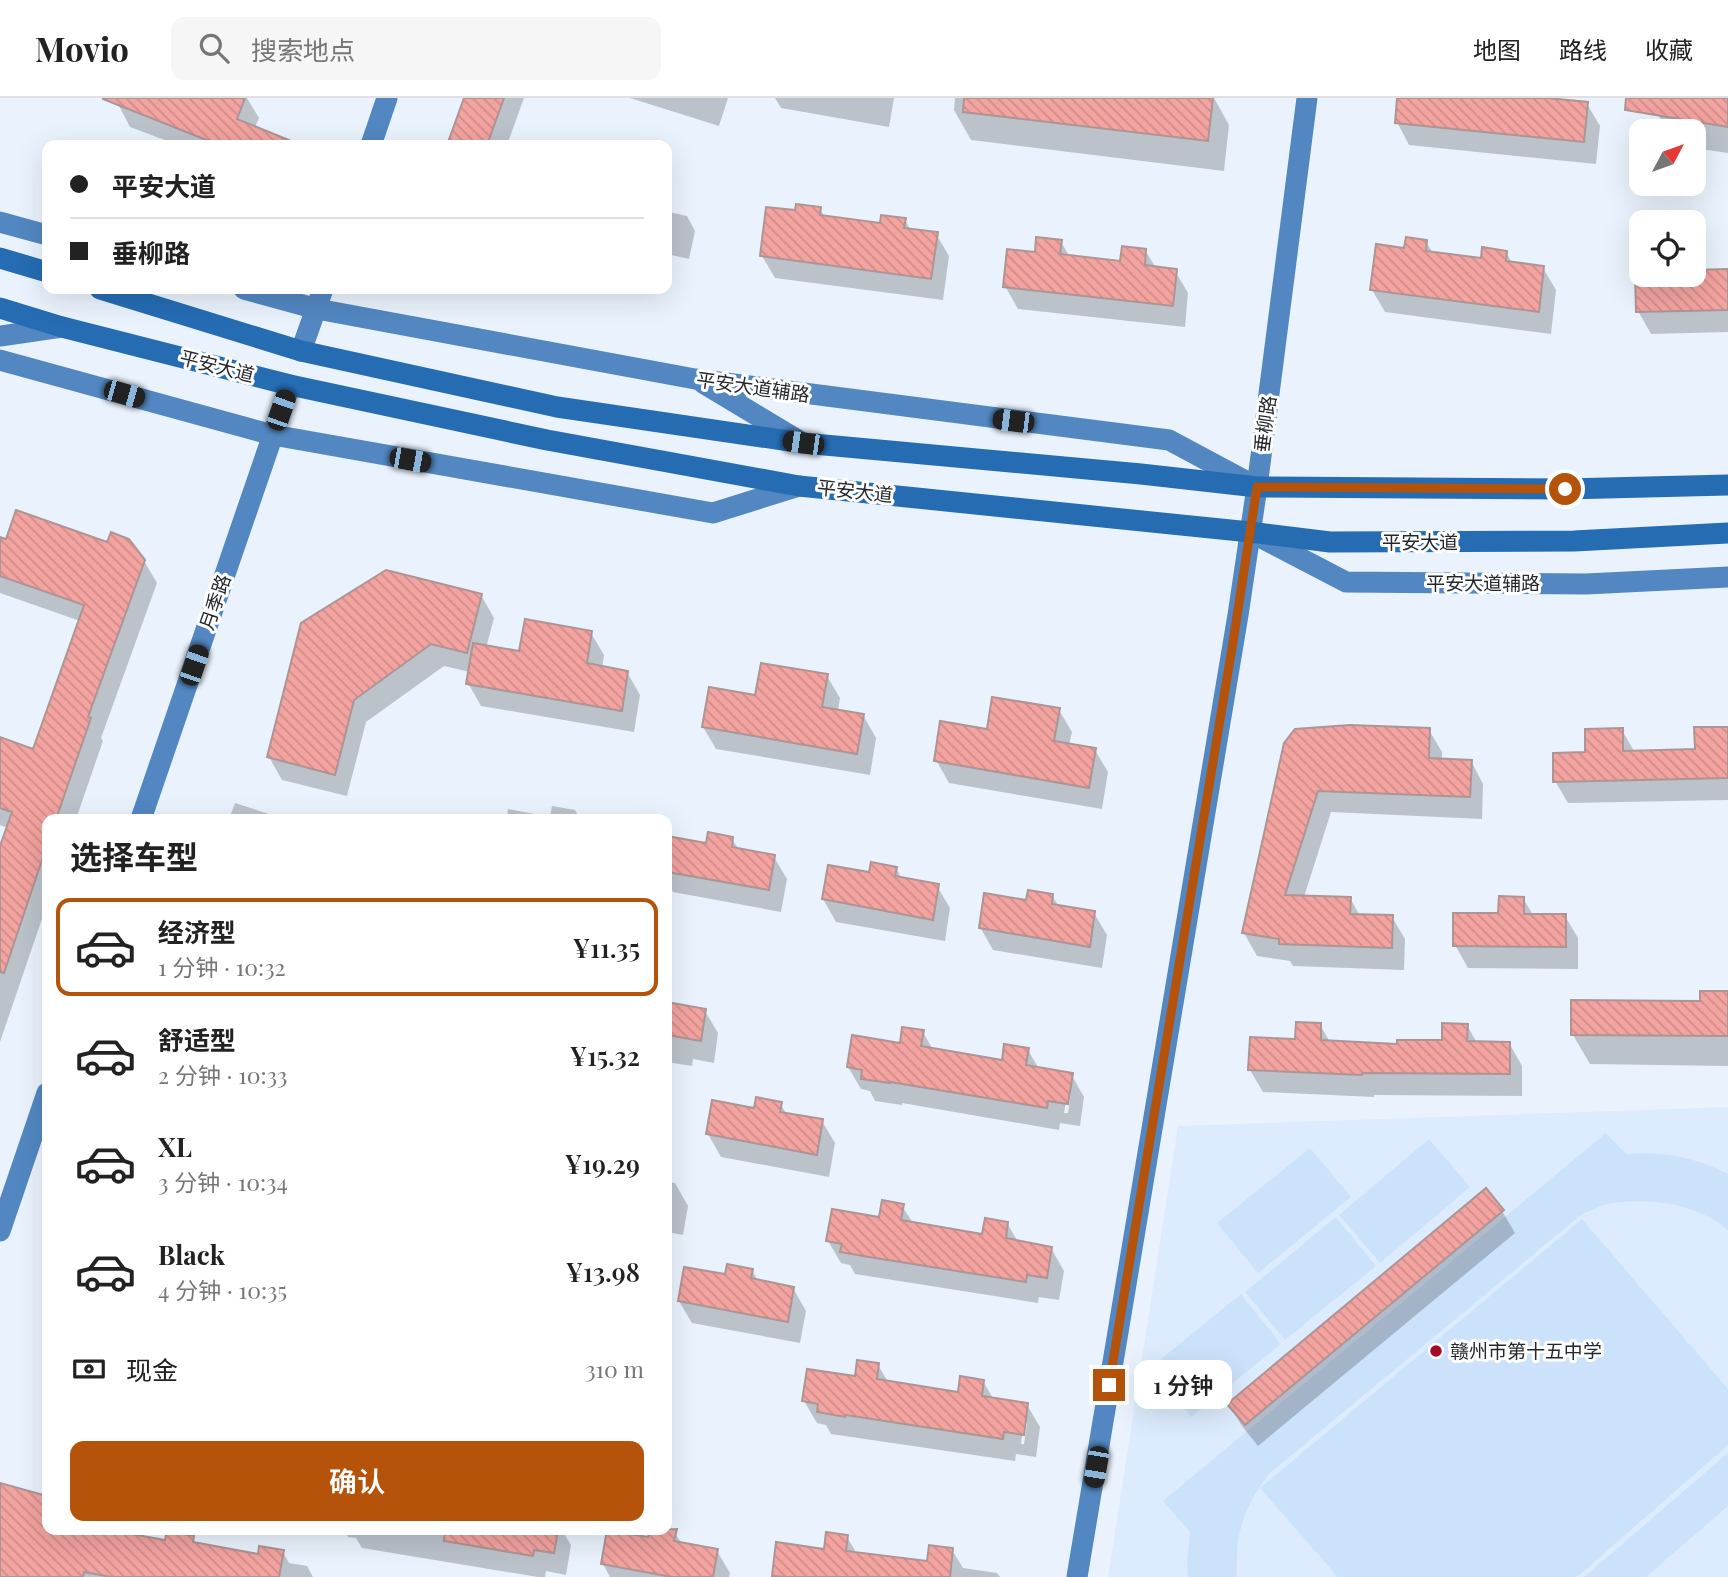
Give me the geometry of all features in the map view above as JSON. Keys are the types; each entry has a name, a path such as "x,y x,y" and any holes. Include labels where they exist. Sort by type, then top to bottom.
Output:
{"main road":[{"path":"0,258 42,271"},
{"name":"平安大道","path":"116,294 301,351 557,407 803,443 1257,487 1565,489 1728,485"},
{"name":"平安大道","path":"0,308 62,327 290,384 547,440 799,486 1330,542 1573,541 1728,533"}],"street":[{"path":"373,140 387,98"},
{"name":"垂柳路","path":"1077,1577 1233,642 1257,487 1307,98"},
{"path":"0,222 42,234"},
{"name":"平安大道辅路","path":"282,294 320,299 695,379 1169,440 1257,487"},
{"path":"301,351 320,299"},
{"path":"0,336 62,327"},
{"path":"0,360 273,435 713,513 799,486"},
{"path":"695,379 803,443"},
{"name":"月季路","path":"143,814 290,384"},
{"name":"平安大道辅路","path":"1250,532 1346,582 1586,583 1728,578"},
{"path":"0,1231 42,1108"}],"shaded area":[{"name":"赣州市第十五中学","path":"1728,1107 1728,1577 1108,1577 1178,1126"},
{"path":"1606,1133 1626,1154 1679,1156 1728,1174 1728,1231 1702,1214 1687,1208 1655,1202 1608,1204 1582,1214 1269,1474 1253,1498 1242,1522 1237,1577 1188,1577 1190,1532 1163,1501"},
{"path":"1429,1139 1470,1187 1380,1263 1339,1215"},
{"path":"1310,1148 1351,1197 1258,1273 1217,1223"},
{"path":"1336,1217 1376,1266 1285,1340 1245,1292"},
{"path":"1582,1219 1728,1389 1728,1445 1577,1577 1338,1577 1260,1488"},
{"path":"1241,1294 1281,1344 1191,1417 1150,1368"},
{"path":"1728,1453 1728,1506 1646,1577 1584,1577"}],"building":[{"path":"245,98 237,119 289,140 206,140 103,99"},
{"path":"464,98 504,98 489,140 449,140"},
{"path":"964,98 1213,98 1208,141 963,112"},
{"path":"1397,98 1548,98 1588,102 1584,142 1395,123"},
{"path":"1626,98 1728,98 1728,127 1706,123 1706,119 1680,119 1625,110"},
{"path":"796,204 821,207 820,215 880,223 881,215 906,218 904,228 938,232 931,279 760,256 766,207 795,210"},
{"path":"1036,237 1062,240 1060,254 1120,261 1122,246 1146,249 1145,265 1177,269 1173,306 1003,287 1007,249 1035,252"},
{"path":"1406,237 1427,240 1426,251 1481,258 1482,247 1507,251 1506,261 1544,266 1539,312 1370,290 1376,244 1404,248"},
{"path":"1728,269 1728,310 1636,312 1635,287 1706,287 1706,270"},
{"path":"16,510 107,542 111,532 129,539 145,560 88,717 91,718 58,814 42,814 42,860 4,973 0,972 0,846 12,812 0,808 0,737 33,749 84,605 0,576 0,537 6,539"},
{"path":"386,570 482,594 467,653 431,644 354,700 335,775 267,757 301,623"},
{"path":"525,619 592,631 587,663 628,671 622,711 466,684 473,643 519,651"},
{"path":"761,663 828,674 822,707 864,714 857,754 702,727 709,687 755,695"},
{"path":"992,697 1060,708 1054,741 1096,748 1089,788 934,761 940,721 987,729"},
{"path":"1350,725 1430,728 1429,758 1472,760 1470,797 1318,791 1285,895 1351,897 1350,914 1393,915 1392,948 1279,944 1279,939 1242,933 1284,743 1295,729"},
{"path":"1694,727 1728,727 1728,778 1553,782 1553,753 1585,752 1585,729 1623,728 1623,751 1695,749"},
{"path":"708,832 733,837 732,847 775,855 769,890 672,873 672,837 706,843"},
{"path":"871,862 897,867 895,876 939,884 933,920 822,899 828,865 869,872"},
{"path":"1028,890 1053,894 1052,904 1095,911 1090,947 979,928 984,893 1026,900"},
{"path":"1499,896 1524,897 1524,914 1566,914 1566,947 1453,946 1453,913 1498,913"},
{"path":"1700,991 1728,991 1728,1036 1571,1035 1571,1000 1700,1001"},
{"path":"672,1003 706,1009 701,1041 672,1036"},
{"path":"1296,1022 1321,1023 1321,1040 1397,1044 1397,1040 1442,1040 1442,1023 1468,1024 1467,1041 1510,1042 1510,1074 1362,1075 1248,1070 1250,1037 1295,1039"},
{"path":"902,1027 924,1030 921,1046 1002,1060 1004,1044 1029,1048 1026,1065 1073,1073 1068,1104 1048,1101 1047,1108 861,1079 862,1070 847,1067 852,1035 900,1043"},
{"path":"756,1097 782,1102 780,1112 823,1119 817,1155 706,1134 712,1100 754,1108"},
{"path":"1486,1188 1504,1210 1245,1425 1227,1404"},
{"path":"882,1200 904,1204 901,1220 982,1234 985,1218 1008,1222 1006,1238 1052,1247 1047,1278 1027,1275 1026,1282 869,1257 840,1252 842,1244 826,1241 832,1209 879,1217"},
{"path":"727,1264 753,1269 751,1278 794,1287 788,1322 678,1301 684,1267 725,1274"},
{"path":"857,1360 879,1363 877,1379 958,1392 960,1376 984,1380 982,1396 1028,1403 1024,1435 1004,1432 1003,1439 846,1415 845,1417 817,1412 818,1404 802,1401 807,1369 855,1376"},
{"path":"0,1483 42,1495 42,1535 137,1535 165,1540 166,1535 189,1535 194,1536 193,1542 258,1554 259,1546 284,1550 279,1577 111,1577 84,1572 83,1577 0,1577"},
{"path":"672,1529 677,1529 674,1541 718,1549 713,1577 672,1577 601,1564 606,1535 672,1535"},
{"path":"826,1532 848,1535 846,1551 927,1561 929,1545 953,1548 950,1577 772,1576 776,1542 824,1549"},
{"path":"445,1535 557,1535 554,1553 534,1550 533,1556 444,1541"}],"place":[{"name":"赣州市第十五中学","path":"1436,1351"}],"route":[{"path":"1109,1385 1257,487 1565,489"}]}
